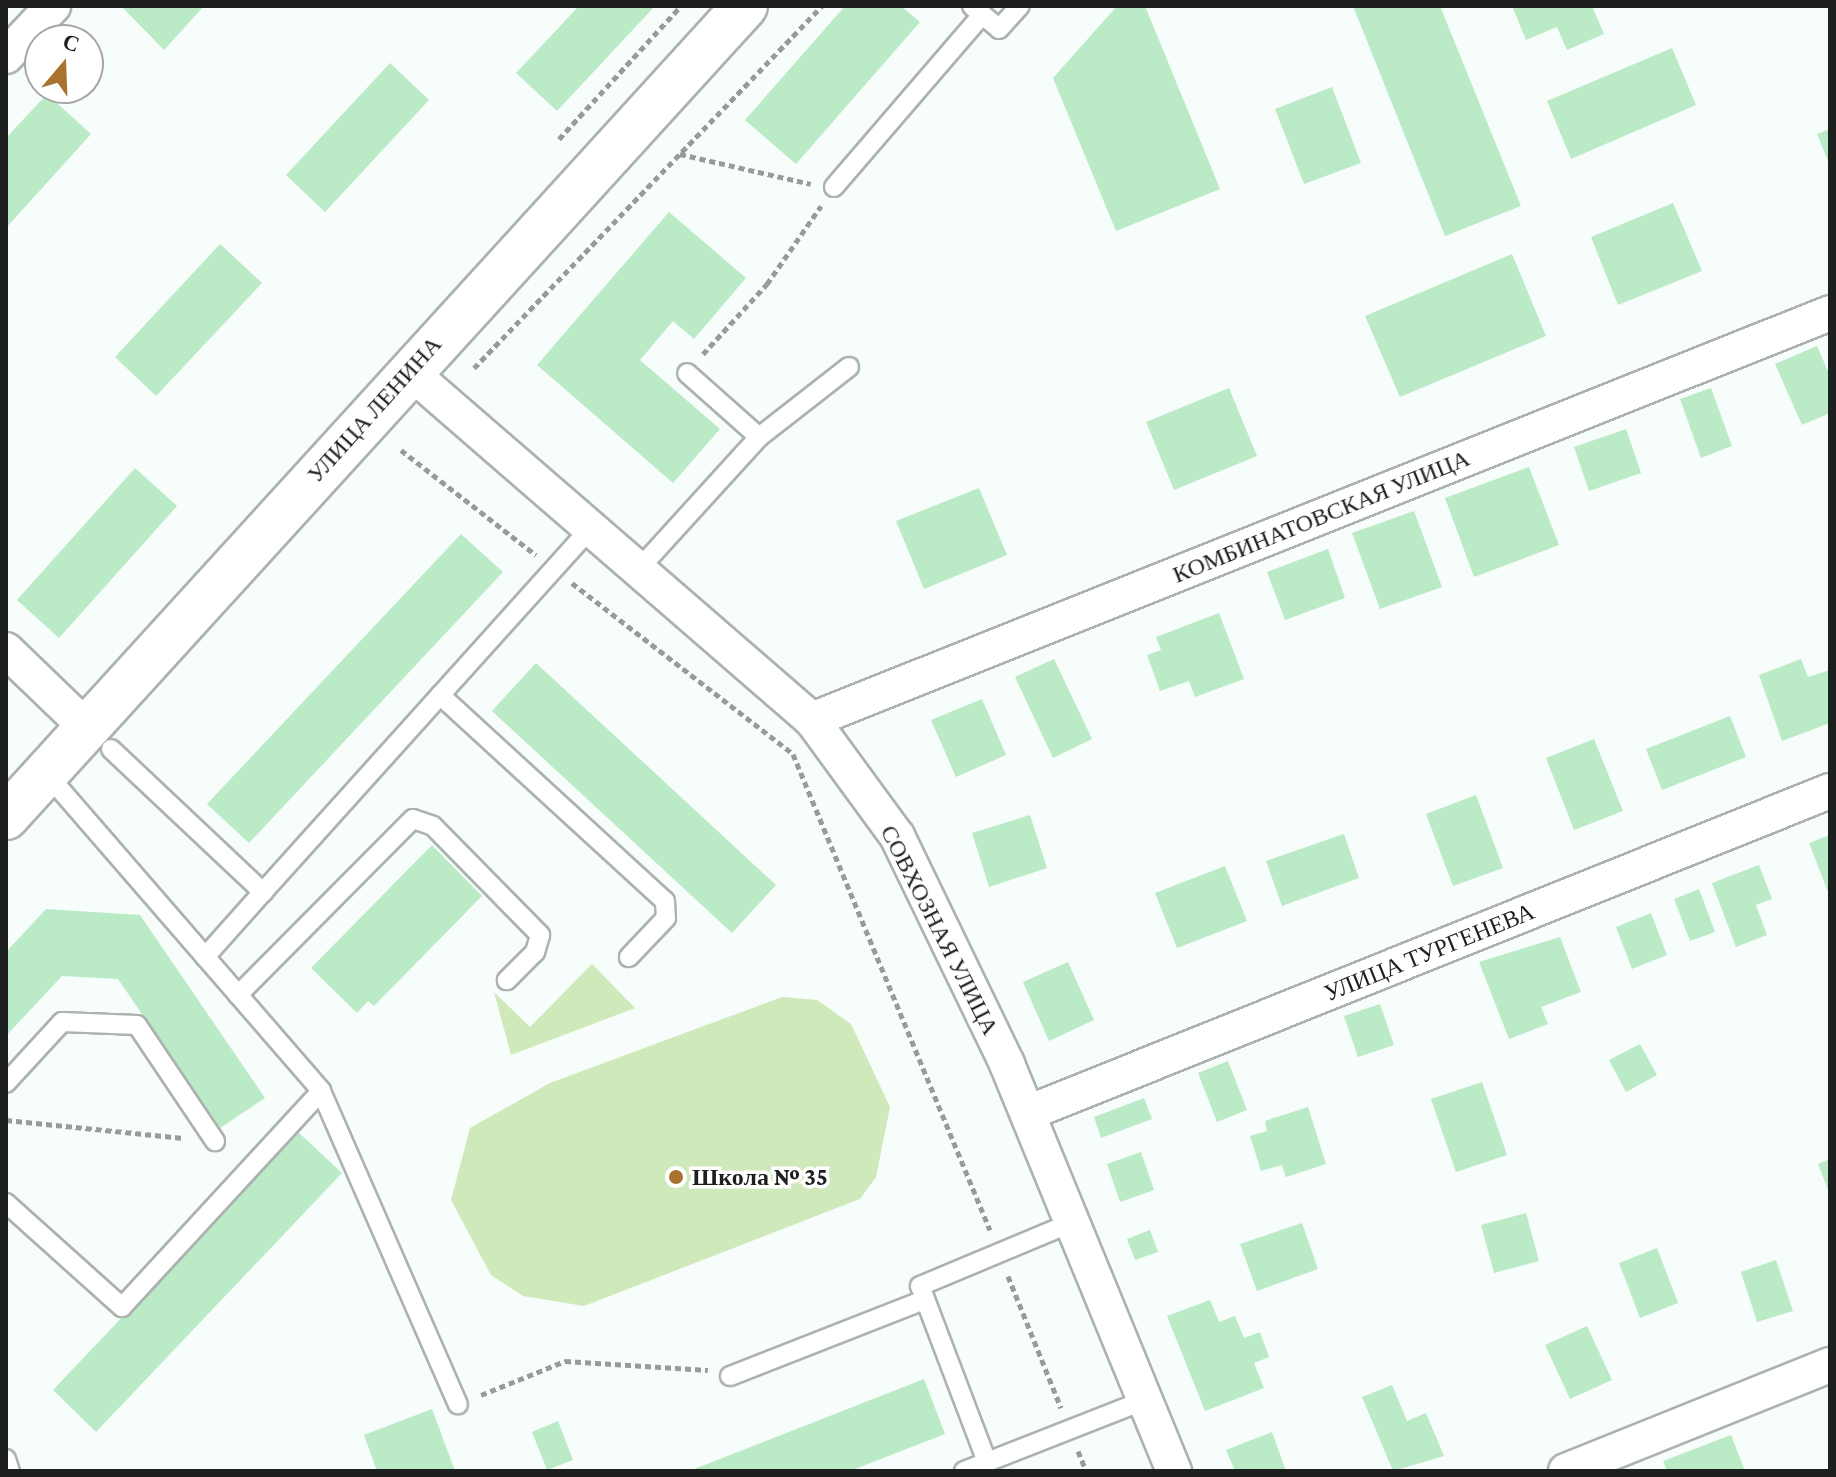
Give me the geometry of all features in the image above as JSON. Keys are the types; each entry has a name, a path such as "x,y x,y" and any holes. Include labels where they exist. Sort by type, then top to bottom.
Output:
{"main road":[{"name":"УЛИЦА ЛЕНИНА","path":"6,817 46,773 99,739 408,370 745,6"}],"street":[{"path":"6,56 53,6"},
{"name":"КОМБИНАТОВСКАЯ УЛИЦА","path":"812,720 1830,313"},
{"name":"СОВХОЗНАЯ УЛИЦА","path":"408,370 812,720 897,836 1028,1113 1174,1471"},
{"path":"6,650 99,739"},
{"name":"УЛИЦА ТУРГЕНЕВА","path":"1028,1113 1830,791"},
{"path":"1566,1471 1830,1365"}],"lane":[{"path":"834,187 977,10 999,29 1020,6"},
{"path":"638,570 759,437 849,367"},
{"path":"687,373 759,437"},
{"path":"205,957 591,528"},
{"path":"440,695 665,901 666,918 629,957"},
{"path":"99,739 263,892"},
{"path":"46,773 321,1091 458,1404"},
{"path":"238,995 413,819 433,826 540,935 535,952 507,980"},
{"path":"6,1083 62,1022 137,1025 215,1141"},
{"path":"6,1203 122,1307 321,1091"},
{"path":"987,1462 924,1300 926,1279 1073,1222"},
{"path":"730,1376 924,1300"},
{"path":"964,1471 1145,1400"},
{"path":"6,1459 10,1471"}],"path":[{"path":"559,139 681,6"},
{"path":"474,368 822,6"},
{"path":"680,154 834,187 767,284 687,373"},
{"path":"401,450 793,754 1086,1471"},
{"path":"6,1120 215,1141"},
{"path":"458,1404 565,1361 684,1364 730,1376"}],"green space":[{"path":"592,964 635,1008 511,1055 494,992 530,1027"},
{"path":"782,997 817,1000 851,1024 890,1107 876,1177 860,1199 584,1306 523,1296 491,1275 451,1200 470,1128 550,1083"}],"building":[{"path":"121,6 204,6 164,50"},
{"path":"579,6 655,6 557,111 516,73"},
{"path":"845,6 901,6 920,22 796,164 745,120"},
{"path":"1117,6 1145,6 1220,189 1116,231 1053,78"},
{"path":"1353,6 1440,6 1521,206 1445,236"},
{"path":"1512,6 1592,6 1604,34 1567,50 1557,27 1526,40"},
{"path":"1672,48 1696,105 1571,159 1547,101"},
{"path":"390,63 429,100 325,212 286,175"},
{"path":"1332,87 1361,163 1304,184 1275,109"},
{"path":"38,104 58,104 91,134 6,228 6,138"},
{"path":"1830,129 1830,166 1817,134"},
{"path":"1673,203 1702,271 1618,305 1591,237"},
{"path":"669,212 746,278 694,339 673,321 640,360 720,429 673,483 537,365"},
{"path":"220,244 262,283 156,396 115,357"},
{"path":"1512,254 1546,336 1400,397 1365,316"},
{"path":"1817,346 1830,376 1830,413 1802,425 1775,364"},
{"path":"1229,388 1257,456 1174,490 1146,422"},
{"path":"1711,388 1732,446 1701,458 1680,399"},
{"path":"1626,429 1641,473 1589,491 1574,447"},
{"path":"1529,467 1559,545 1474,577 1445,498"},
{"path":"135,468 177,506 59,638 17,600"},
{"path":"979,488 1007,555 924,589 896,521"},
{"path":"1414,511 1442,587 1380,609 1352,533"},
{"path":"461,534 503,572 249,843 207,804"},
{"path":"1328,549 1345,598 1285,620 1267,572"},
{"path":"1219,613 1244,679 1195,697 1189,681 1160,691 1147,655 1161,650 1156,637"},
{"path":"1054,659 1092,739 1053,758 1015,677"},
{"path":"1801,659 1808,677 1830,670 1830,723 1782,741 1759,675"},
{"path":"536,663 776,885 732,933 492,711"},
{"path":"982,699 1006,755 956,777 931,720"},
{"path":"1730,716 1746,757 1662,790 1646,749"},
{"path":"1594,739 1623,811 1574,830 1546,758"},
{"path":"1476,795 1503,868 1453,886 1426,814"},
{"path":"1030,815 1047,868 989,887 972,833"},
{"path":"1344,834 1359,878 1282,906 1266,861"},
{"path":"1830,835 1830,897 1809,843"},
{"path":"432,845 482,896 374,1006 368,1001 357,1013 311,968"},
{"path":"1759,865 1772,899 1756,905 1767,935 1736,947 1712,883"},
{"path":"1225,866 1247,921 1177,948 1155,893"},
{"path":"1699,889 1715,932 1690,941 1674,899"},
{"path":"46,909 140,915 265,1098 220,1128 118,979 62,976 6,1036 6,952"},
{"path":"1651,913 1667,955 1632,969 1616,927"},
{"path":"1560,937 1581,992 1541,1007 1548,1024 1509,1039 1479,962"},
{"path":"1068,962 1094,1020 1049,1041 1023,982"},
{"path":"1380,1004 1394,1045 1358,1057 1344,1016"},
{"path":"1640,1044 1657,1075 1626,1092 1609,1060"},
{"path":"1228,1061 1247,1110 1217,1122 1198,1073"},
{"path":"1482,1082 1507,1155 1456,1172 1431,1099"},
{"path":"1144,1098 1152,1119 1101,1138 1094,1117"},
{"path":"1308,1107 1326,1164 1286,1177 1282,1165 1261,1171 1250,1136 1267,1131 1265,1121"},
{"path":"298,1132 342,1173 96,1432 53,1390"},
{"path":"1141,1152 1154,1190 1120,1202 1107,1164"},
{"path":"1830,1159 1830,1195 1818,1164"},
{"path":"1526,1213 1539,1261 1494,1273 1481,1225"},
{"path":"1302,1223 1318,1269 1257,1291 1240,1244"},
{"path":"1150,1230 1158,1252 1135,1260 1127,1239"},
{"path":"1657,1248 1678,1303 1640,1318 1619,1263"},
{"path":"1776,1260 1793,1311 1757,1322 1741,1272"},
{"path":"1210,1300 1219,1322 1235,1316 1244,1338 1260,1332 1269,1357 1254,1363 1264,1388 1205,1411 1167,1316"},
{"path":"1587,1326 1612,1380 1570,1399 1545,1345"},
{"path":"924,1379 945,1434 850,1471 689,1471"},
{"path":"1392,1385 1407,1421 1426,1413 1444,1456 1393,1471 1362,1397"},
{"path":"432,1409 455,1471 377,1471 364,1435"},
{"path":"558,1421 573,1460 547,1470 532,1432"},
{"path":"1272,1432 1286,1471 1235,1471 1226,1450"},
{"path":"1731,1435 1745,1471 1667,1471 1663,1461"}],"place":[{"name":"Школа № 35","path":"676,1177"}]}
